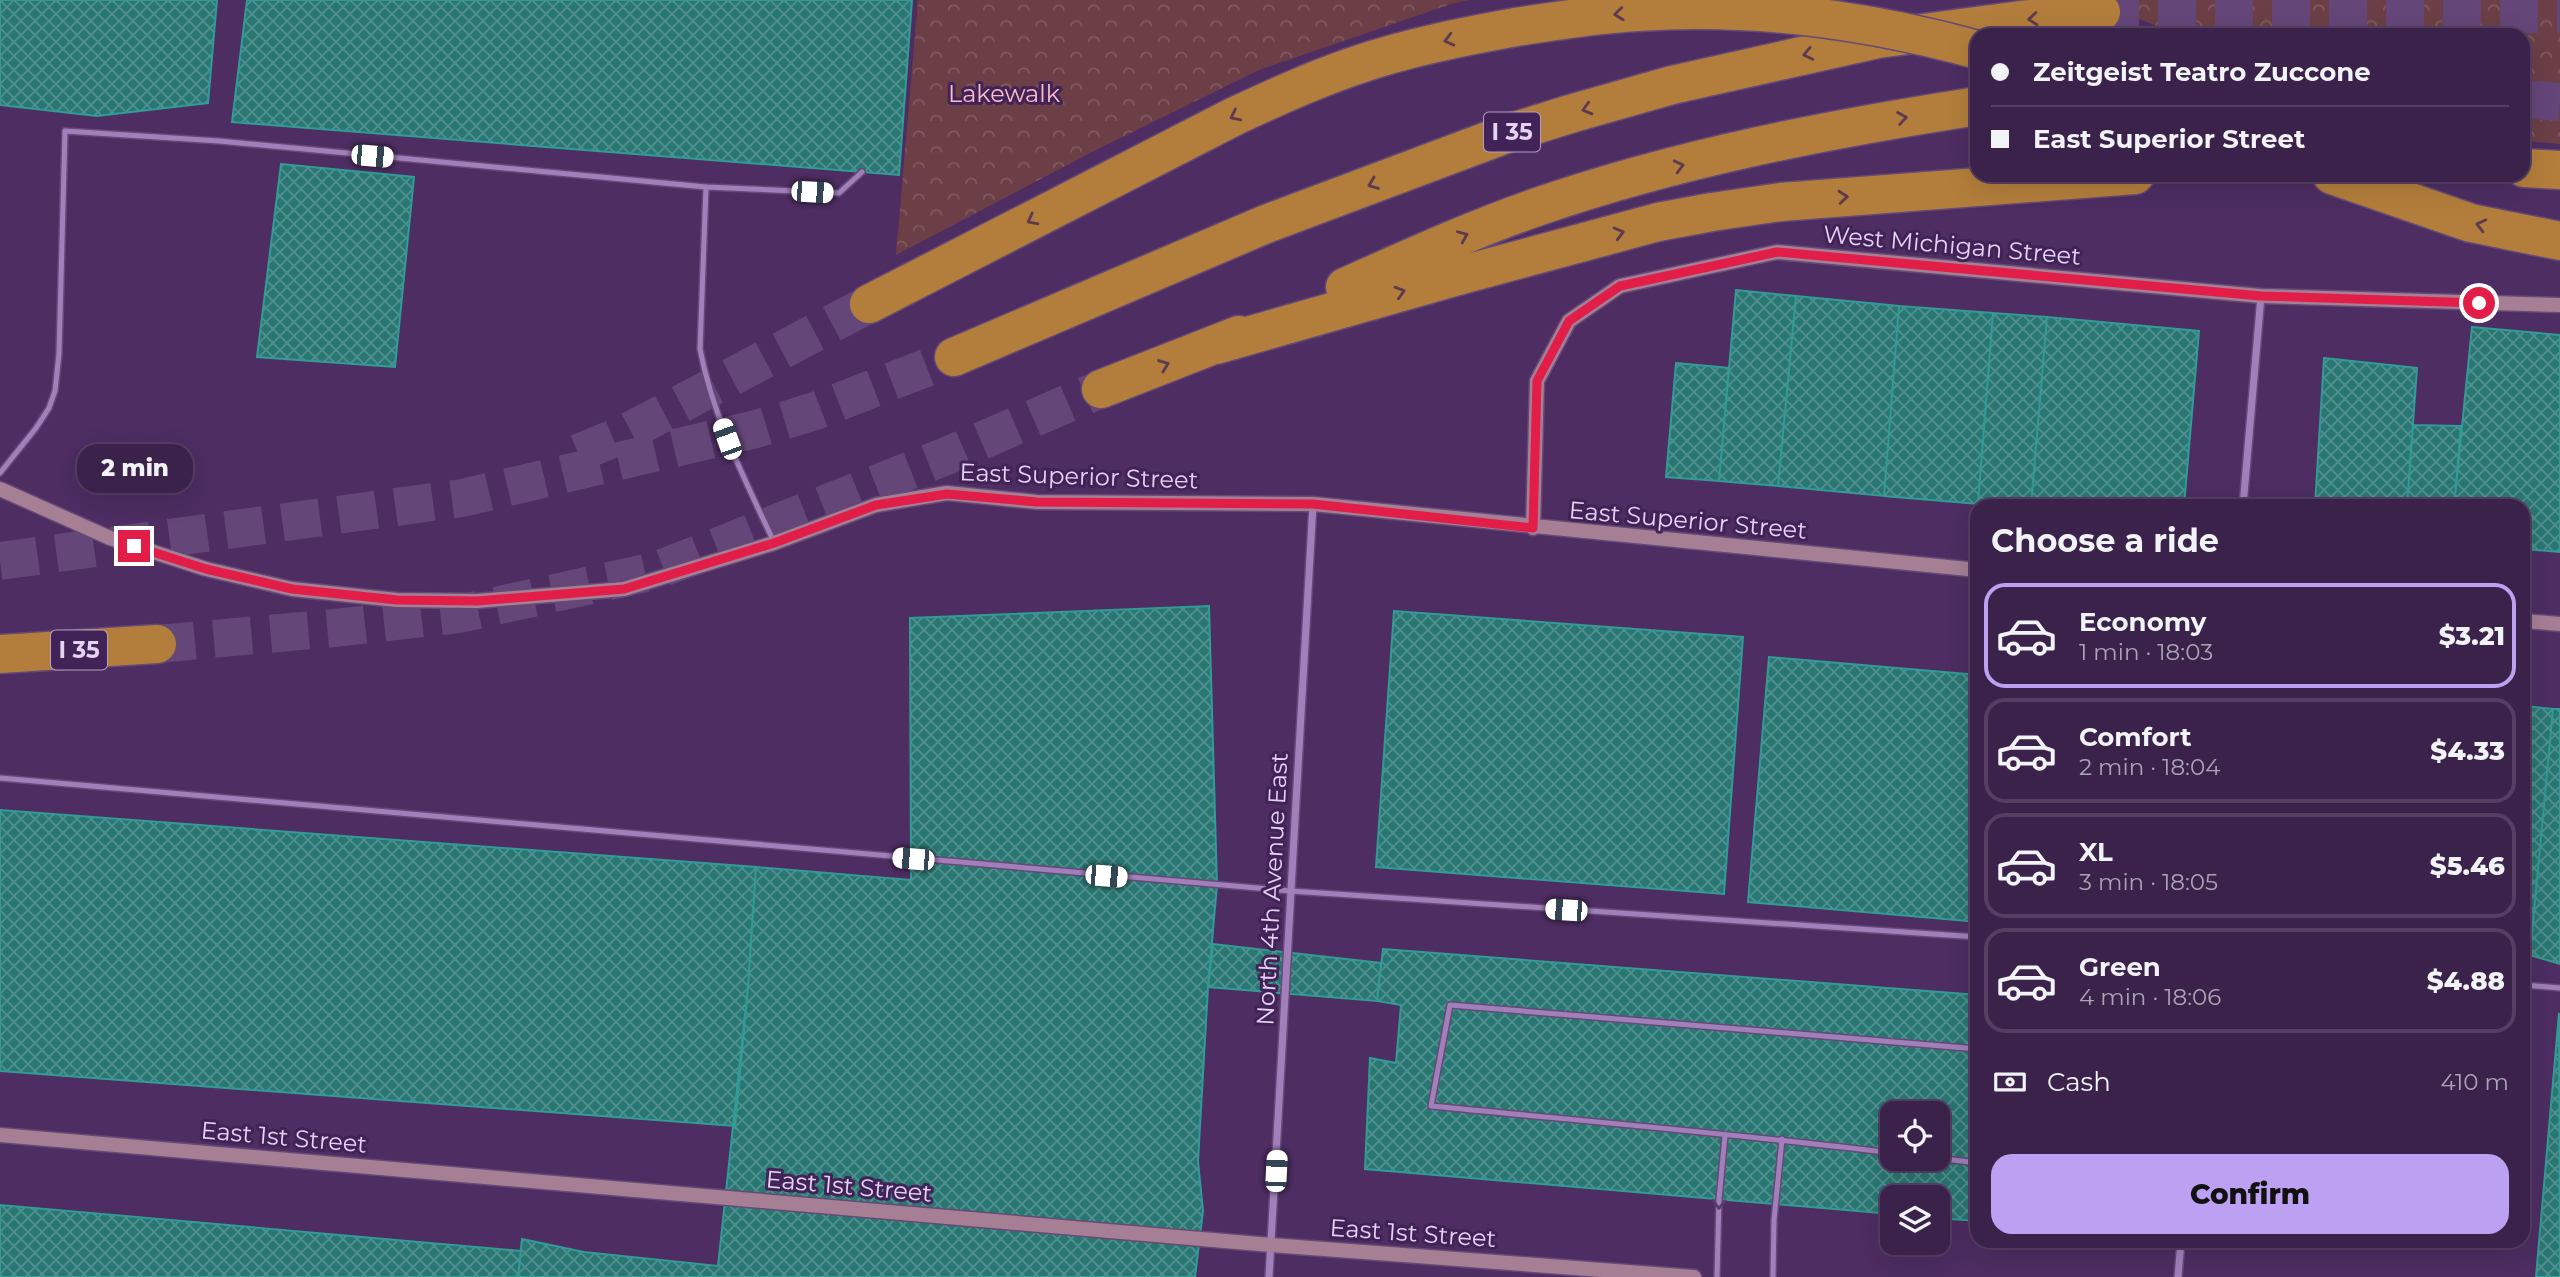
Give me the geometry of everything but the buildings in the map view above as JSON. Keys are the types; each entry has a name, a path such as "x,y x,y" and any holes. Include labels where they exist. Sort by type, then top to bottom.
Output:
{"highway":[{"path":"869,304 1280,95 1356,65 1464,36 1638,12 1731,11 1866,24 1970,48"},
{"name":"I 35","path":"954,357 1266,224 1506,134 1570,114 1672,85 1878,40 2101,12"},
{"path":"1101,389 1216,345 1364,278 1539,206 1631,178 1734,152 1859,125 1970,108"},
{"path":"2530,168 2560,170"},
{"path":"1216,345 1658,222 1781,202 2043,182"},
{"path":"2352,182 2471,223 2554,241"},
{"name":"I 35","path":"0,654 157,644"}],"street":[{"name":"West Michigan Street","path":"1533,528 1537,381 1569,321 1620,286 1777,252 2261,296 2560,306"},
{"path":"2245,499 2261,296"},
{"name":"East Superior Street","path":"0,489 110,538 206,569 292,589 397,600 477,601 624,589 774,543 876,505 947,494 1037,502 1313,504 1533,528 1970,569"},
{"name":"North 4th Avenue East","path":"1269,1277 1313,504"},
{"path":"2530,622 2560,624"},
{"name":"East 1st Street","path":"0,1135 1271,1245 1694,1277"},
{"path":"2178,1277 2180,1248"}],"lane":[{"path":"0,473 37,428 55,391 59,354 65,131 219,141 706,187 839,193 862,173"},
{"path":"706,187 700,349 705,374 727,439 774,543"},
{"path":"0,778 1291,891 1970,936"},
{"path":"2530,986 2560,988"},
{"path":"1880,1151 1782,1139 1725,1136 1431,1106 1450,1006 1970,1048"},
{"path":"1717,1277 1719,1199 1725,1136"},
{"path":"1773,1277 1774,1220 1782,1139"},
{"path":"1950,1160 1970,1162"}],"green space":[{"name":"Lakewalk","path":"918,0 1469,0 1259,70 1092,152 896,255"},
{"path":"2090,0 2560,0 2560,144 2530,142 2530,28 2162,28"}],"tunnel":[{"path":"2101,12 2560,14"},
{"path":"2530,100 2560,102"},
{"path":"578,453 622,435 869,304"},
{"path":"0,561 462,498 756,429 815,411 954,357"},
{"path":"157,644 459,614 655,571 944,457 1101,389"}],"route":[{"path":"134,546 206,569 292,589 397,600 477,601 624,589 774,543 876,505 947,494 1037,502 1313,504 1533,528 1537,381 1569,321 1620,286 1777,252 2261,296 2479,303"}]}
